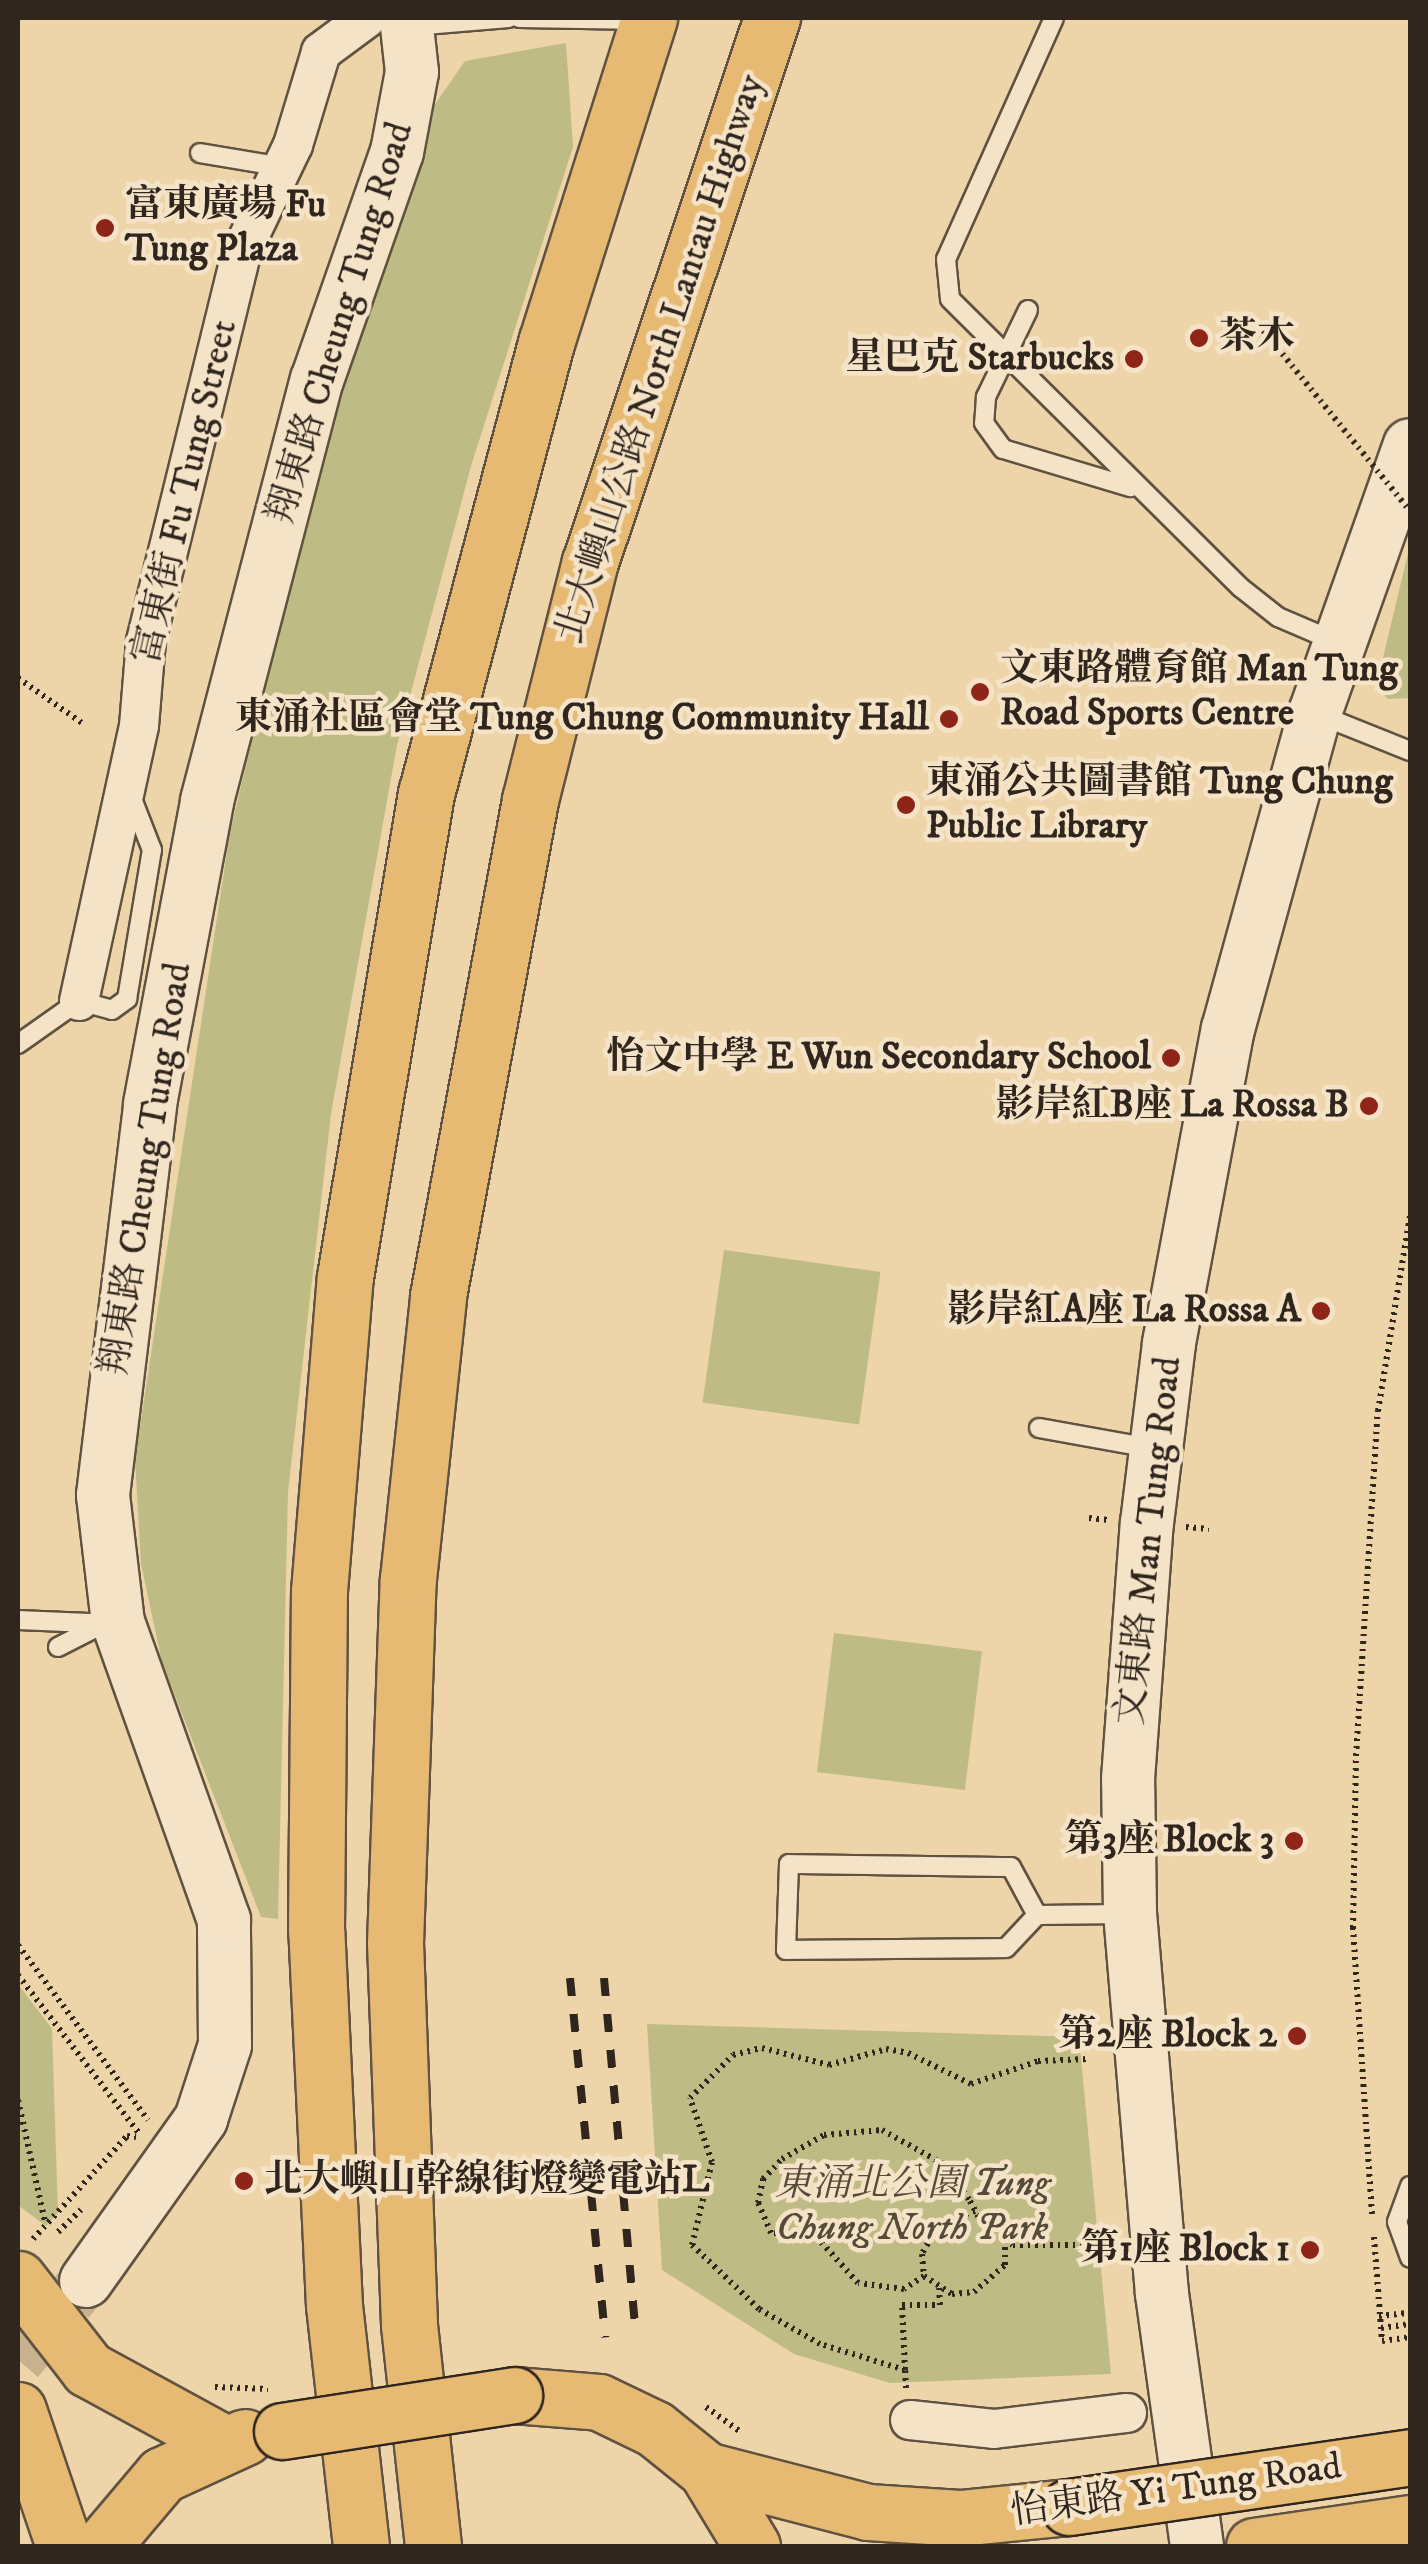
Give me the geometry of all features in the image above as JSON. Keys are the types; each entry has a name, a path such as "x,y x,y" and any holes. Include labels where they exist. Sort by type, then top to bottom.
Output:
{"main road":[{"path":"361,2546 334,2306 316,1913 319,1592 345,1276 426,794 530,397 649,18"},
{"name":"北大嶼山公路 North Lantau Highway","path":"433,2546 409,2324 395,1943 408,1578 436,1315 530,800 590,562 772,18"},
{"path":"723,158 798,18"},
{"name":"翔東路 Cheung Tung Road","path":"86,2281 202,2119 230,2007 214,1879 106,1626 103,1495 150,1104 208,801 317,380 397,152 412,72 392,20"},
{"name":"文東路 Man Tung Road","path":"1197,2546 1162,2294 1130,1914 1128,1779 1156,1449 1228,1029 1315,713 1410,445"},
{"path":"28,2262 88,2370 224,2443"},
{"path":"102,2546 162,2475 280,2410 514,2395 570,2396 628,2414 706,2470 752,2546"},
{"path":"18,2410 64,2546"},
{"name":"怡東路 Yi Tung Road","path":"706,2470 868,2512 960,2518 1069,2507 1410,2457"},
{"name":"怡東路 Yi Tung Road","path":"1254,2546 1410,2523"}],"street":[{"name":"富東街 Fu Tung Street","path":"78,1001 127,787 146,641 241,253 284,167 321,52 392,20"},
{"path":"910,2420 994,2428 1127,2413"}],"lane":[{"path":"392,20 509,18"},
{"path":"520,18 649,18"},
{"path":"1054,18 946,259 950,299 1135,489 1278,617 1338,643"},
{"path":"200,153 284,167"},
{"path":"1028,310 1006,355 984,423 1003,449 1135,489"},
{"path":"1315,713 1410,751"},
{"path":"18,1044 78,1001"},
{"path":"1040,1428 1156,1449"},
{"path":"18,1620 106,1626"},
{"path":"58,1647 106,1626"},
{"path":"1037,1915 1012,1867 789,1864 786,1950 1006,1948 1037,1915 1130,1914"},
{"path":"1410,2186 1397,2222 1410,2258"}],"path":[{"path":"1254,319 1410,511"},
{"path":"18,678 82,724"},
{"path":"1410,1215 1378,1411 1356,1756 1353,1928 1382,2341 1410,2338"},
{"path":"18,1945 152,2125"},
{"path":"18,1975 150,2146"},
{"path":"904,2370 820,2344 759,2309 692,2245 712,2162 690,2098 732,2055 762,2048 830,2065 897,2051 970,2084 1038,2061 1088,2059"},
{"path":"18,2100 44,2222"},
{"path":"924,2276 904,2289 870,2288 814,2234 771,2233 758,2203 763,2179 824,2135 882,2130 947,2166 975,2211 1005,2241 1044,2250 1109,2244"},
{"path":"28,2262 31,2234 127,2136"},
{"path":"975,2211 939,2224 922,2254 924,2276 939,2287 974,2292 1006,2265 1005,2241"},
{"path":"910,2420 902,2305 940,2305 939,2287"},
{"path":"1379,2316 1410,2312"},
{"path":"1381,2328 1410,2324"},
{"path":"210,2386 280,2410"}],"green space":[{"path":"566,43 573,147 471,466 397,745 331,1114 288,1492 278,1919 261,1917 162,1662 141,1564 135,1460 230,832 321,456 431,110 465,61"},
{"path":"1410,545 1410,698 1388,699 1376,687"},
{"path":"724,1250 880,1272 859,1424 703,1403"},
{"path":"834,1633 982,1651 965,1790 817,1772"},
{"path":"18,1984 52,2029 58,2213 46,2226 18,2205"},
{"name":"東涌北公園 Tung Chung North Park","path":"647,2024 1079,2037 1111,2374 890,2383 794,2354 662,2270"}],"tunnel":[{"path":"18,2360 78,2290"}],"railway":[{"path":"570,1978 605,2337"},
{"path":"604,1978 636,2335"}],"place":[{"name":"富東廣場 Fu Tung Plaza","path":"105,228"},
{"name":"茶木","path":"1199,338"},
{"name":"星巴克 Starbucks","path":"1134,359"},
{"name":"文東路體育館 Man Tung Road Sports Centre","path":"980,692"},
{"name":"東涌社區會堂 Tung Chung Community Hall","path":"949,719"},
{"name":"東涌公共圖書館 Tung Chung Public Library","path":"906,805"},
{"name":"怡文中學 E Wun Secondary School","path":"1171,1058"},
{"name":"影岸紅B座 La Rossa B","path":"1369,1106"},
{"name":"影岸紅A座 La Rossa A","path":"1321,1311"},
{"name":"第3座 Block 3","path":"1294,1841"},
{"name":"第2座 Block 2","path":"1297,2036"},
{"name":"北大嶼山幹線街燈變電站L","path":"244,2181"},
{"name":"第1座 Block 1","path":"1310,2250"}]}
